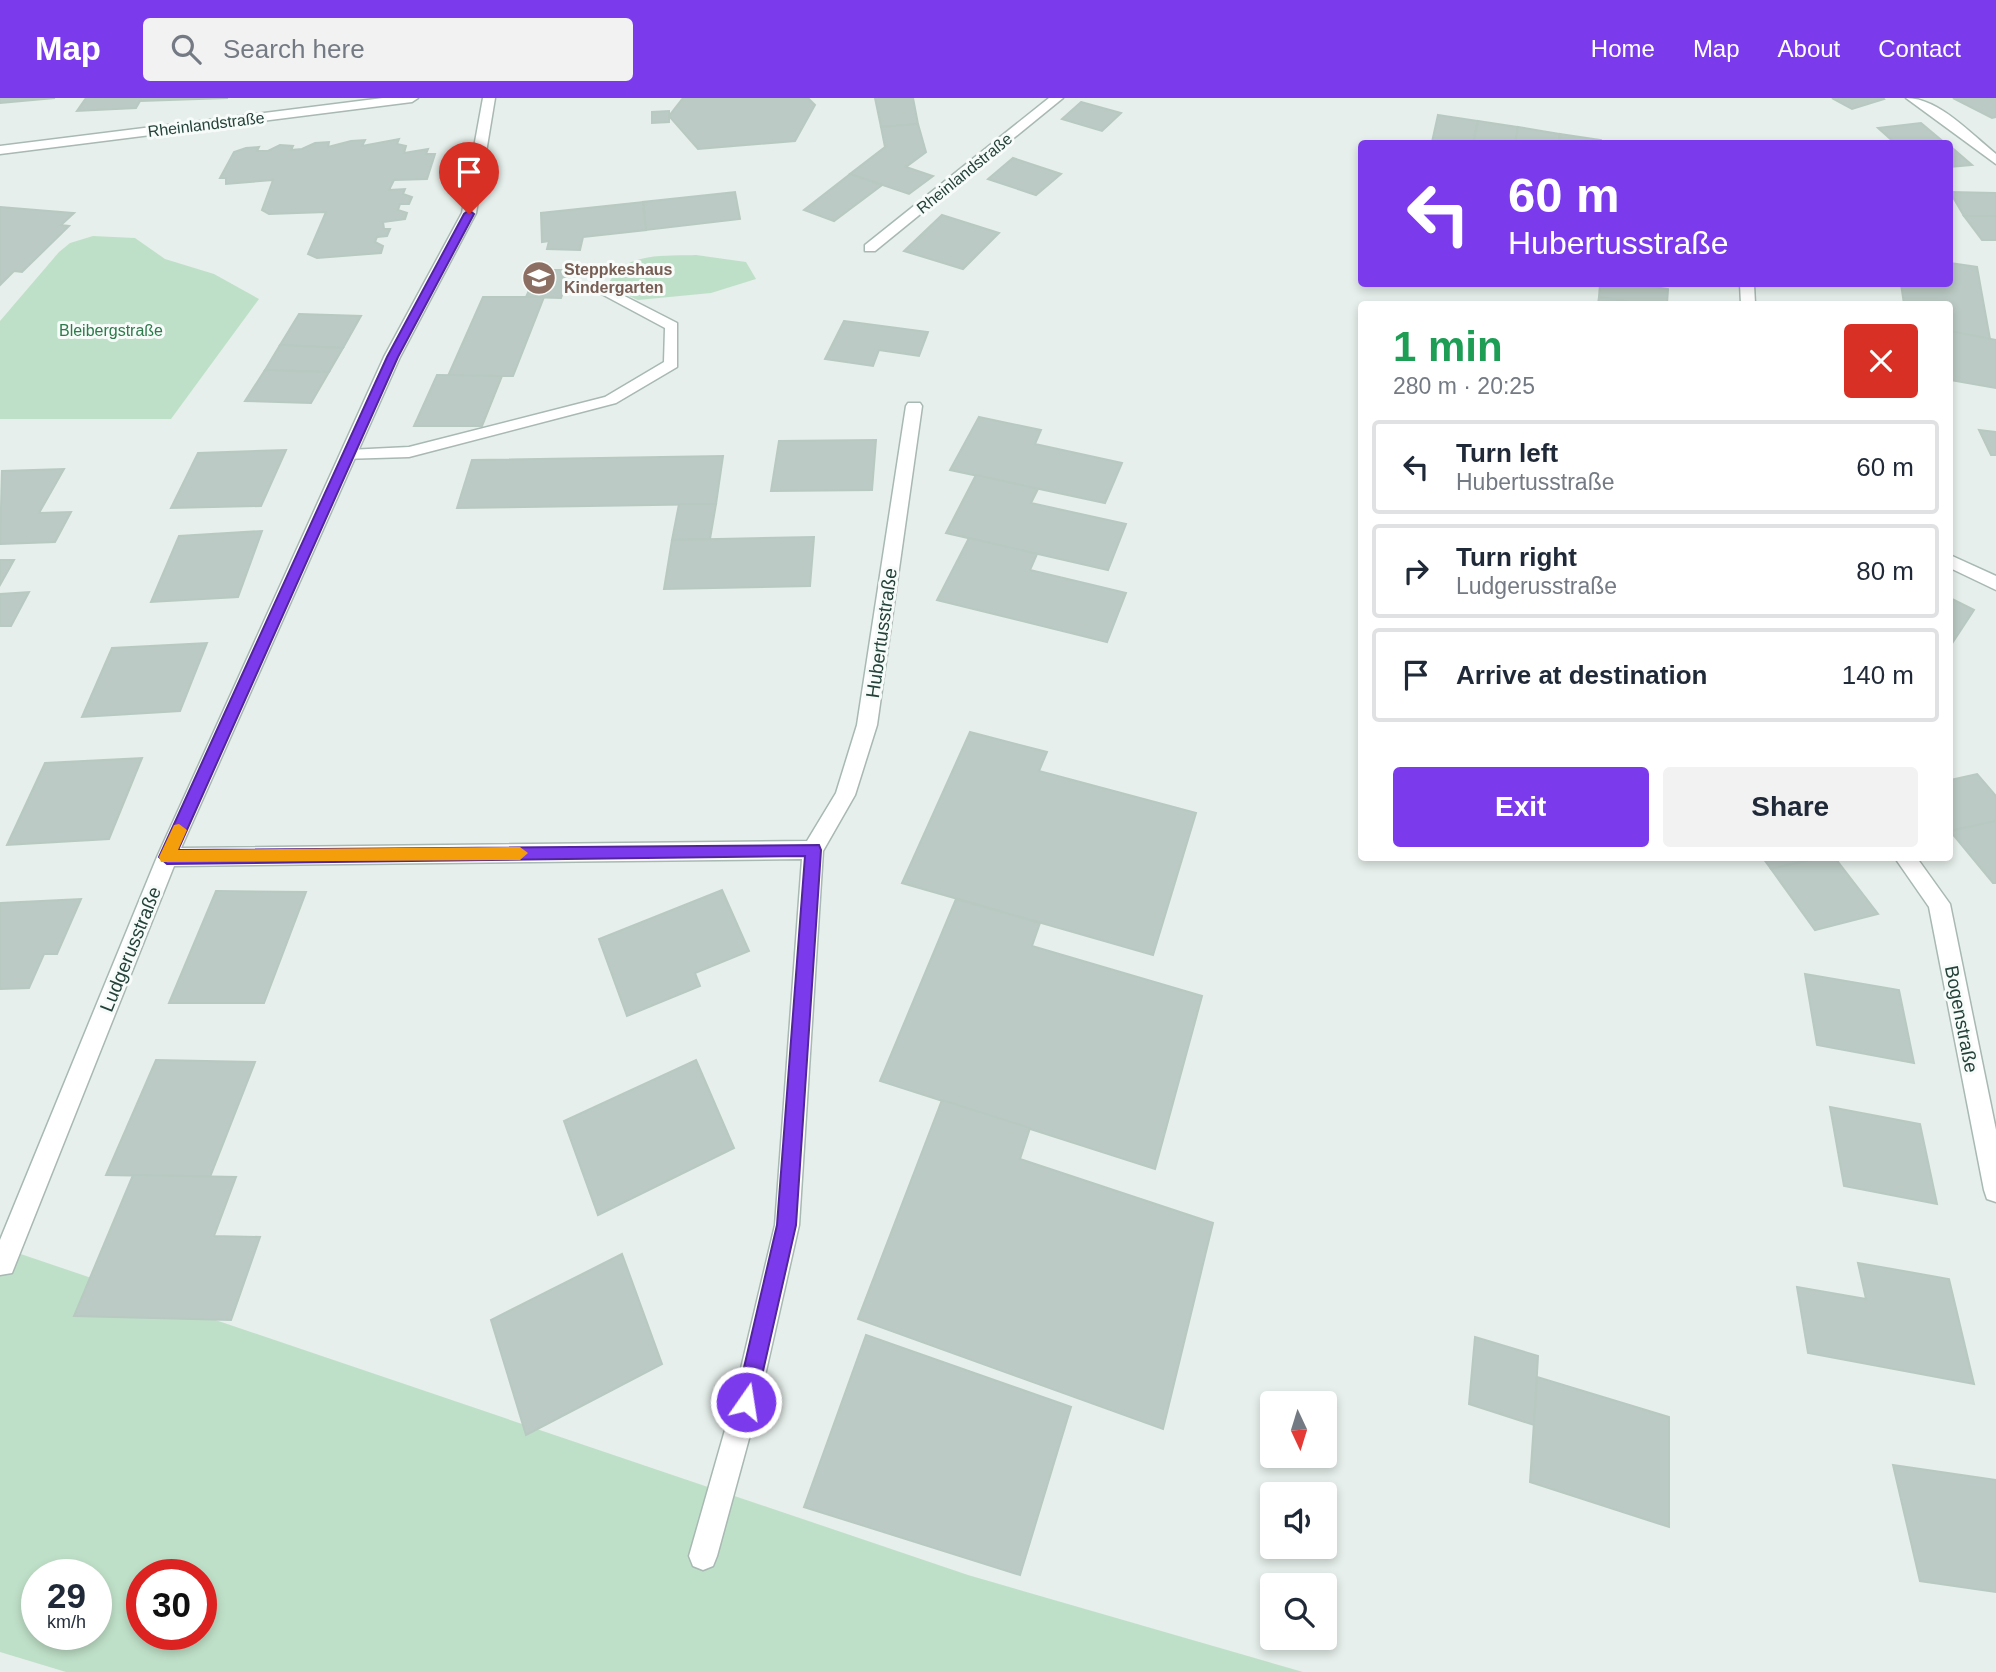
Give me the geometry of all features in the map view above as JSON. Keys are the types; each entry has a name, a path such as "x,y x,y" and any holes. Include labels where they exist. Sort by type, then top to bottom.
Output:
{"street":[{"name":"Rheinlandstraße","path":"0,150 412,98"},
{"name":"Ludgerusstraße","path":"3,1265 167,857 392,357 469,214 489,98"},
{"name":"Rheinlandstraße","path":"870,248 1057,98"},
{"path":"1912,98 1940,116 1996,160"},
{"path":"348,455 409,452 610,400 672,364 672,326 601,288"},
{"name":"Hubertusstraße","path":"703,1556 746,1402 787,1225 813,850 845,795 867,725 914,406"},
{"path":"1953,563 1996,584"},
{"path":"167,857 813,850"},
{"name":"Bogenstraße","path":"1907,861 1939,904 1996,1191"}],"green space":[{"name":"Bleibergstraße","path":"93,236 135,238 165,259 214,274 259,299 171,419 0,419 0,321 59,252 70,243"},
{"path":"696,255 746,262 756,279 711,293 638,300 613,289 610,281 617,272 636,260"},
{"path":"0,1247 968,1575 1303,1672 66,1672 0,1652"}],"building":[{"path":"0,98 55,98 0,103"},
{"path":"86,98 228,98 140,101 136,108 77,111"},
{"path":"683,98 808,98 815,105 795,141 698,149 669,116"},
{"path":"875,98 913,98 918,124 881,127"},
{"path":"1832,98 1883,98 1884,99 1852,109"},
{"path":"1953,98 1996,98 1996,117 1992,118"},
{"path":"1081,102 1121,113 1102,131 1062,119"},
{"path":"669,111 669,122 652,123 652,112"},
{"path":"1438,115 1478,121 1474,140 1432,140"},
{"path":"1478,121 1518,127 1516,140 1474,140"},
{"path":"1921,123 1941,140 1892,140 1878,128"},
{"path":"918,124 926,152 906,167 933,176 909,194 850,174 885,147 881,127"},
{"path":"1518,127 1560,134 1559,140 1516,140"},
{"path":"1560,134 1601,140 1559,140"},
{"path":"399,139 397,144 406,146 404,153 428,149 426,154 435,154 427,179 394,180 389,190 405,189 403,194 412,197 409,204 400,204 398,210 407,213 405,219 383,222 384,229 390,229 387,236 377,237 375,242 383,246 381,253 317,258 308,254 326,212 269,214 262,210 273,180 226,184 226,178 220,178 234,152 246,148 259,147 257,151 268,151 280,145 293,146 291,150 302,149 315,143 329,142 328,147 365,140 362,146"},
{"path":"1953,149 1972,165 1953,167"},
{"path":"1013,158 1061,174 1036,195 988,179"},
{"path":"850,174 882,185 834,221 804,210"},
{"path":"735,192 740,219 646,230 643,202"},
{"path":"1953,192 1996,193 1996,216 1964,216 1953,197"},
{"path":"643,202 646,230 583,237 580,250 547,249 549,241 542,242 541,213"},
{"path":"0,207 74,213 61,225 69,226 22,272 14,271 0,285"},
{"path":"942,215 999,233 963,269 904,251"},
{"path":"1964,216 1996,216 1996,240 1982,240"},
{"path":"1953,263 1977,267 1990,339 1953,332 1953,301 1904,301 1901,287 1953,287"},
{"path":"538,270 571,270 561,298 526,297"},
{"path":"1600,287 1668,289 1667,301 1624,301 1599,297"},
{"path":"483,297 544,297 513,376 448,376"},
{"path":"1599,297 1624,301 1598,301"},
{"path":"299,314 361,316 343,348 280,345"},
{"path":"844,321 928,332 919,356 879,350 873,366 825,359"},
{"path":"1953,332 1996,340 1996,388 1953,381"},
{"path":"280,345 343,348 329,372 265,370"},
{"path":"265,370 329,372 311,403 245,401"},
{"path":"437,375 502,376 482,426 414,426"},
{"path":"979,417 1041,430 1035,444 1122,463 1105,503 950,470"},
{"path":"1979,430 1996,432 1996,455 1991,455"},
{"path":"876,440 872,490 771,491 779,441"},
{"path":"286,450 261,506 171,508 198,453"},
{"path":"723,456 716,504 457,508 472,460"},
{"path":"64,469 39,513 71,512 55,542 0,544 2,471"},
{"path":"976,475 1038,489 1031,503 1126,524 1108,570 946,533"},
{"path":"679,504 716,504 710,539 672,540"},
{"path":"262,531 238,597 151,602 179,536"},
{"path":"814,537 810,586 664,589 672,540"},
{"path":"969,538 1037,554 1030,570 1126,593 1107,642 937,600"},
{"path":"0,560 14,560 0,585"},
{"path":"29,592 11,626 0,626 0,594"},
{"path":"1953,600 1974,610 1953,642"},
{"path":"207,643 180,711 82,717 112,648"},
{"path":"970,732 1047,752 1039,771 1196,813 1153,955 902,883"},
{"path":"142,758 109,839 7,845 45,763"},
{"path":"1977,774 1996,796 1996,821 1953,830 1953,779"},
{"path":"1996,821 1996,883 1993,883 1953,835 1953,830"},
{"path":"1765,861 1806,861 1771,869"},
{"path":"1806,861 1837,861 1878,914 1815,930 1771,869"},
{"path":"722,890 749,951 695,973 700,986 627,1016 599,939"},
{"path":"216,891 306,892 264,1003 169,1003"},
{"path":"81,899 57,954 44,954 29,988 0,989 0,903"},
{"path":"956,899 1040,923 1032,946 1202,996 1155,1169 880,1081"},
{"path":"1805,974 1899,990 1914,1063 1817,1045"},
{"path":"156,1060 255,1062 210,1177 106,1175"},
{"path":"696,1060 734,1148 598,1215 564,1121"},
{"path":"942,1100 1030,1128 1020,1159 1213,1223 1163,1429 858,1319"},
{"path":"1830,1107 1920,1124 1937,1204 1844,1186"},
{"path":"133,1175 236,1177 214,1236 260,1237 231,1320 74,1316"},
{"path":"622,1254 662,1364 526,1435 491,1320"},
{"path":"1858,1263 1949,1279 1974,1384 1808,1353 1797,1287 1866,1299"},
{"path":"866,1335 1071,1407 1020,1575 804,1507"},
{"path":"1475,1337 1538,1356 1534,1425 1469,1404"},
{"path":"1537,1377 1669,1417 1669,1527 1530,1482"},
{"path":"1893,1465 1996,1480 1996,1592 1920,1581"}],"slow traffic":[{"path":"179,830 167,857 520,853"}],"place":[{"name":"Steppkeshaus Kindergarten","path":"539,278"}],"route":[{"path":"469,214 392,357 167,857 813,850 787,1225 746,1402"}]}
